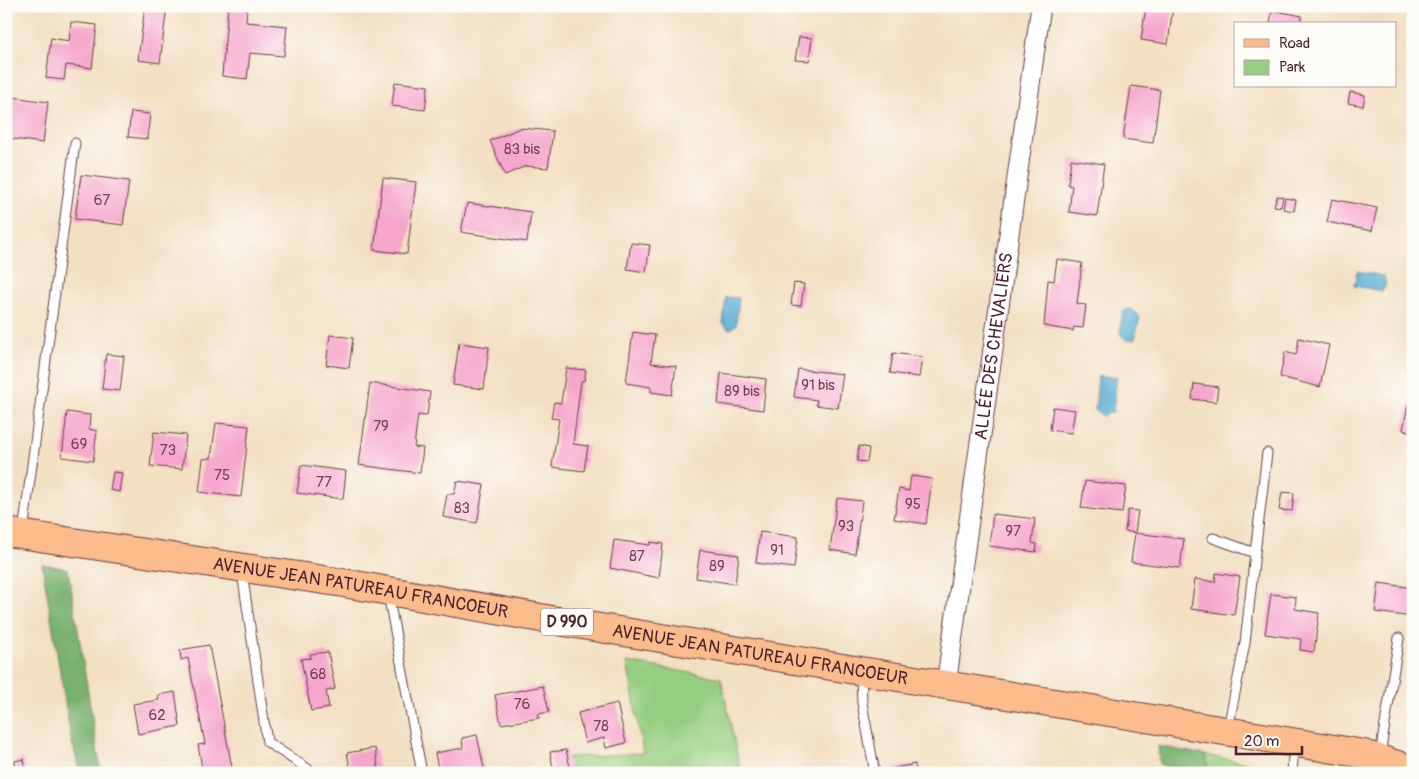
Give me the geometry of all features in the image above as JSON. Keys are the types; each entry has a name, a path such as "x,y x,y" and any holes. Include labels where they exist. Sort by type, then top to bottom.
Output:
{"main road":[{"name":"AVENUE JEAN PATUREAU FRANCOEUR","path":"14,533 242,567 1294,742 1375,754 1413,751"},
{"name":"AVENUE JEAN PATUREAU FRANCOEUR","path":"1375,754 1413,770"}],"street":[{"name":"ALLÉE DES CHEVALIERS","path":"946,685 1041,6"}],"lane":[{"path":"14,533 75,144"},
{"path":"1227,731 1245,643 1267,452"},
{"path":"1213,538 1255,553"},
{"path":"242,567 267,742 308,769 309,773"},
{"path":"387,591 422,773"},
{"path":"1375,754 1399,638"},
{"path":"862,670 862,703 876,773"},
{"path":"1292,773 1294,742"}],"green space":[{"path":"42,564 68,569 101,773 80,773 71,738"},
{"path":"627,662 721,678 741,773 572,773 568,757 643,753"},
{"path":"1158,746 1205,755 1209,773 1182,773 1159,764"},
{"path":"1205,755 1258,765 1259,773 1209,773"}],"water":[{"path":"1357,271 1384,276 1386,285 1382,291 1354,286"},
{"path":"726,297 739,298 736,325 731,329 727,328 723,323"},
{"path":"1131,309 1140,317 1135,339 1126,340 1120,334 1122,313"},
{"path":"1098,376 1117,377 1113,412 1103,416 1095,410"}],"building":[{"path":"145,6 167,6 160,63 138,60"},
{"path":"228,6 247,6 246,22 287,26 284,56 250,53 247,79 222,76"},
{"path":"1146,6 1173,6 1168,44 1141,40"},
{"path":"1272,10 1302,16 1301,22 1270,22"},
{"path":"71,22 97,25 92,68 66,65 64,80 46,78 51,38 69,41"},
{"path":"799,37 812,38 809,61 795,60"},
{"path":"395,82 428,86 425,110 392,106"},
{"path":"1131,86 1160,90 1153,143 1123,139"},
{"path":"1350,92 1365,95 1363,106 1348,103"},
{"path":"6,96 48,102 43,143 6,138"},
{"path":"131,112 150,114 147,139 128,137"},
{"path":"520,128 553,131 548,168 526,166 505,175 490,141"},
{"path":"1071,159 1104,164 1097,216 1069,212 1072,186 1068,185"},
{"path":"81,175 129,181 123,225 75,219"},
{"path":"383,178 416,182 407,254 374,250"},
{"path":"1277,196 1283,197 1281,207 1274,206"},
{"path":"1285,198 1296,200 1294,211 1283,209"},
{"path":"1332,199 1377,208 1372,231 1327,222"},
{"path":"467,203 531,212 527,242 461,232"},
{"path":"631,243 650,245 646,272 627,269"},
{"path":"1057,259 1082,263 1077,304 1086,305 1083,328 1074,327 1073,331 1044,326 1048,280 1054,281"},
{"path":"794,283 804,284 801,306 791,305"},
{"path":"633,332 655,335 651,363 676,366 672,395 651,392 651,387 626,383"},
{"path":"330,335 353,338 349,368 326,365"},
{"path":"1299,338 1329,345 1320,387 1280,377 1285,352 1296,355"},
{"path":"459,343 489,347 484,389 453,385"},
{"path":"893,353 922,357 919,377 890,373"},
{"path":"106,354 124,356 120,391 102,389"},
{"path":"566,368 586,370 584,381 581,381 573,444 588,446 584,471 552,467 559,419 551,418 554,402 561,403"},
{"path":"798,369 843,374 838,408 816,405 817,400 794,397"},
{"path":"721,373 766,379 763,410 718,404"},
{"path":"370,383 430,392 427,416 418,415 414,447 423,448 420,473 359,465"},
{"path":"1194,384 1218,387 1216,402 1192,399"},
{"path":"1408,404 1413,405 1413,432 1403,430"},
{"path":"1053,407 1075,410 1071,433 1050,430"},
{"path":"67,412 90,415 89,429 97,431 93,461 62,457"},
{"path":"216,423 249,426 241,497 199,492 203,459 211,458"},
{"path":"154,432 186,435 182,469 150,466"},
{"path":"859,446 869,448 867,462 857,461"},
{"path":"301,465 346,471 343,499 297,493"},
{"path":"113,472 122,473 119,492 110,490"},
{"path":"911,476 932,479 926,524 894,519 899,489 909,491"},
{"path":"457,481 484,485 477,523 443,517 447,494 454,494"},
{"path":"1085,481 1126,486 1122,513 1081,508"},
{"path":"1282,492 1294,493 1292,511 1279,510"},
{"path":"837,498 862,501 855,554 830,550"},
{"path":"1128,510 1138,511 1135,533 1125,531"},
{"path":"993,514 1035,519 1032,543 1037,544 1036,552 989,546"},
{"path":"760,532 798,537 794,568 756,563"},
{"path":"1135,533 1184,539 1180,568 1131,562"},
{"path":"614,540 650,545 650,542 663,544 659,578 610,568"},
{"path":"700,550 739,555 735,584 696,578"},
{"path":"1216,573 1240,577 1234,615 1191,609 1195,579 1215,582"},
{"path":"1379,583 1413,588 1413,617 1375,612"},
{"path":"1271,594 1296,597 1295,609 1319,613 1314,652 1300,650 1301,639 1265,634"},
{"path":"209,645 233,773 203,773 198,745 205,744 188,658 181,660 180,650"},
{"path":"328,652 335,689 326,691 329,708 311,711 301,659 311,658 310,654"},
{"path":"543,686 549,712 538,714 539,718 501,724 495,695"},
{"path":"175,692 180,726 138,734 133,704 159,700 158,695"},
{"path":"617,703 626,743 606,748 604,738 585,743 578,713"},
{"path":"477,735 485,773 439,773 435,753 463,748 462,738"},
{"path":"375,748 379,773 351,773 347,753"},
{"path":"566,750 571,771 554,773 550,752"},
{"path":"24,759 26,773 16,773 15,761"},
{"path":"915,764 916,773 886,773 885,770"}]}
